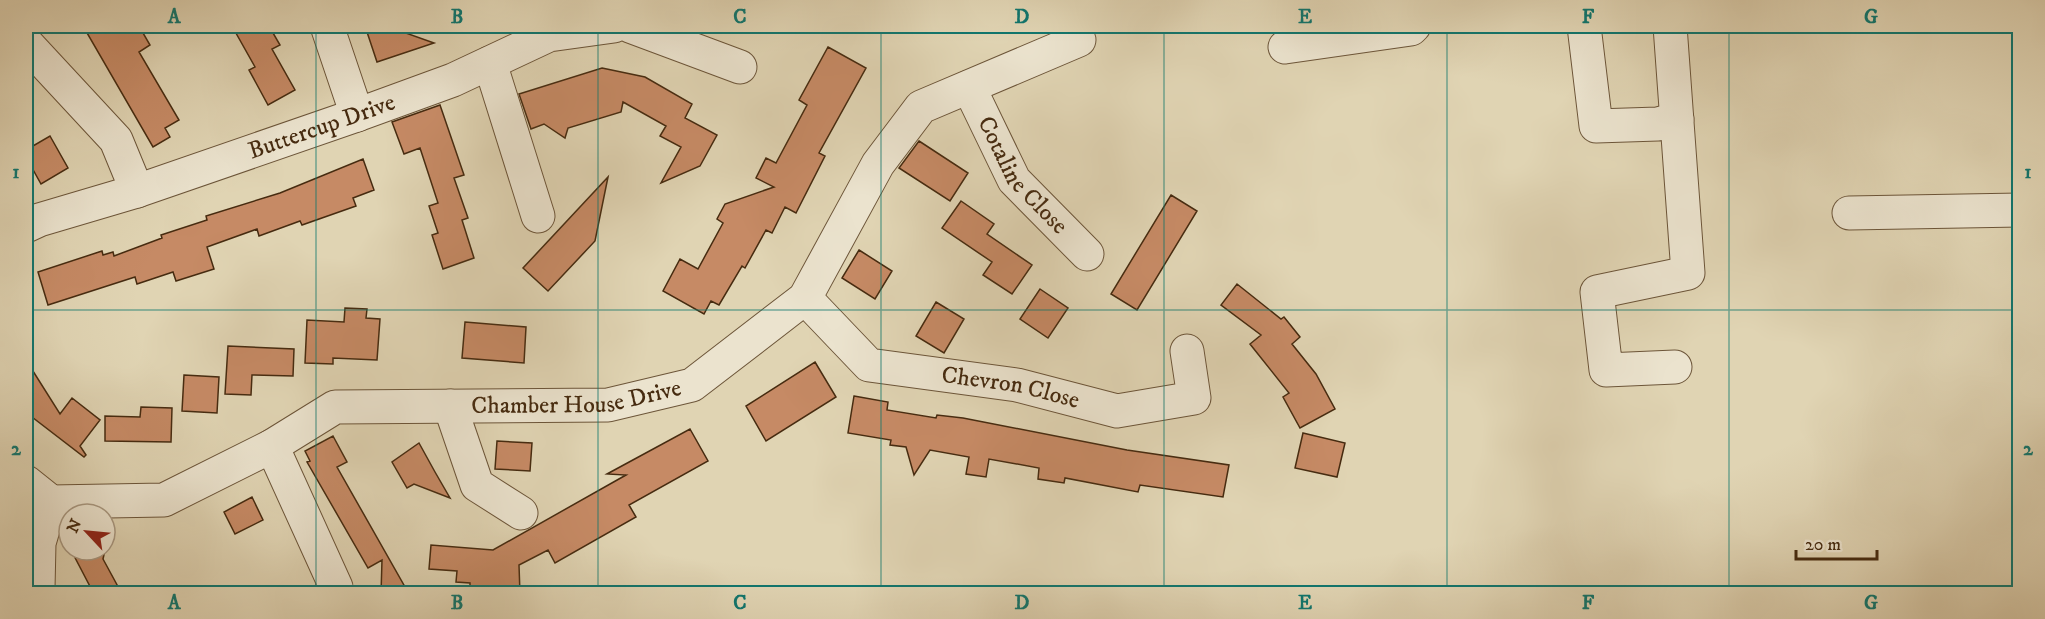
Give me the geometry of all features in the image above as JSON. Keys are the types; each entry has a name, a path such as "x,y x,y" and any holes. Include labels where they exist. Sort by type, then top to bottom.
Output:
{"street":[{"path":"327,26 357,115"},
{"name":"Buttercup Drive","path":"26,226 39,220 137,191 453,80 549,35 614,26"},
{"path":"630,26 740,67"},
{"path":"1285,47 1411,29 1414,26"},
{"path":"1584,26 1596,126 1658,124 1677,119"},
{"path":"1670,26 1688,273 1597,292 1606,370 1675,367"},
{"name":"Chamber House Drive","path":"51,502 164,500 272,446 335,407 608,405 692,385 805,298 878,164 921,107 1079,40"},
{"path":"26,43 116,140 137,191"},
{"path":"490,63 538,216"},
{"name":"Cotaline Close","path":"969,87 1014,180 1087,254"},
{"path":"1849,213 2019,210"},
{"name":"Chevron Close","path":"805,298 870,365 1017,385 1117,411 1194,398 1186,351"},
{"path":"450,406 477,485 521,513"},
{"path":"272,446 336,586 330,594"},
{"path":"26,482 51,502 39,543 38,589 40,594"}],"building":[{"path":"83,26 139,26 150,45 139,52 179,120 165,128 170,137 153,147"},
{"path":"232,26 269,26 280,45 272,49 295,90 268,105 249,70 255,67"},
{"path":"378,26 398,26 400,31 434,43 377,62 366,29"},
{"path":"828,47 866,68 819,153 825,156 796,213 785,207 772,233 766,230 745,268 742,266 719,305 711,301 704,314 663,291 680,259 698,269 723,223 717,219 725,204 774,187 756,178 766,158 776,163 807,105 799,100"},
{"path":"602,68 645,77 692,104 685,118 717,135 700,166 661,183 681,147 660,136 666,126 623,102 621,112 568,128 565,138 544,124 531,129 519,94"},
{"path":"440,105 464,175 454,178 468,218 462,220 474,258 443,269 432,235 438,233 429,206 438,203 420,148 404,154 392,122"},
{"path":"50,136 68,168 41,184 26,157 26,150"},
{"path":"919,141 968,173 950,201 899,168"},
{"path":"363,159 374,190 353,198 356,206 302,225 300,221 259,236 257,229 207,247 214,269 176,281 173,272 137,284 135,277 48,305 38,272 102,251 103,255 113,252 114,256 162,238 161,235 207,220 206,216 280,193"},
{"path":"608,177 595,241 548,291 523,268"},
{"path":"1171,195 1197,211 1137,310 1111,294"},
{"path":"961,201 994,224 987,234 1032,265 1012,294 983,275 992,262 942,228"},
{"path":"859,250 892,271 875,299 842,278"},
{"path":"1237,284 1281,319 1284,317 1300,337 1292,344 1316,374 1335,409 1300,428 1283,397 1289,393 1250,344 1261,335 1221,305"},
{"path":"1040,289 1068,308 1048,338 1020,319"},
{"path":"936,302 964,319 944,353 916,336"},
{"path":"345,308 367,309 366,318 380,319 377,360 333,358 333,364 305,363 307,320 344,322"},
{"path":"465,322 526,327 524,363 462,358"},
{"path":"228,346 294,349 293,376 252,375 251,395 225,394"},
{"path":"26,360 60,414 72,398 100,420 80,446 86,455 84,457 32,417 26,407"},
{"path":"815,362 836,397 766,441 746,406"},
{"path":"184,375 219,377 217,413 182,411"},
{"path":"854,396 888,402 887,410 936,418 937,415 963,418 1127,450 1229,465 1223,497 1140,485 1138,492 1065,478 1064,483 1038,479 1039,468 989,459 986,477 966,474 969,457 930,450 914,475 906,447 890,445 891,440 848,433"},
{"path":"141,407 172,408 171,442 105,441 105,416 140,417"},
{"path":"690,429 708,461 629,505 636,517 555,563 548,550 519,565 520,594 470,594 470,583 456,582 457,571 429,569 431,545 493,550 626,475 607,474"},
{"path":"1303,433 1345,443 1337,477 1295,468"},
{"path":"333,436 347,462 337,467 409,594 381,594 382,560 368,568 307,462 310,461 305,451"},
{"path":"497,441 532,443 530,471 495,469"},
{"path":"419,443 450,498 414,484 407,488 392,462"},
{"path":"252,497 263,520 235,534 224,512"},
{"path":"77,562 105,562 122,594 94,594"}]}
